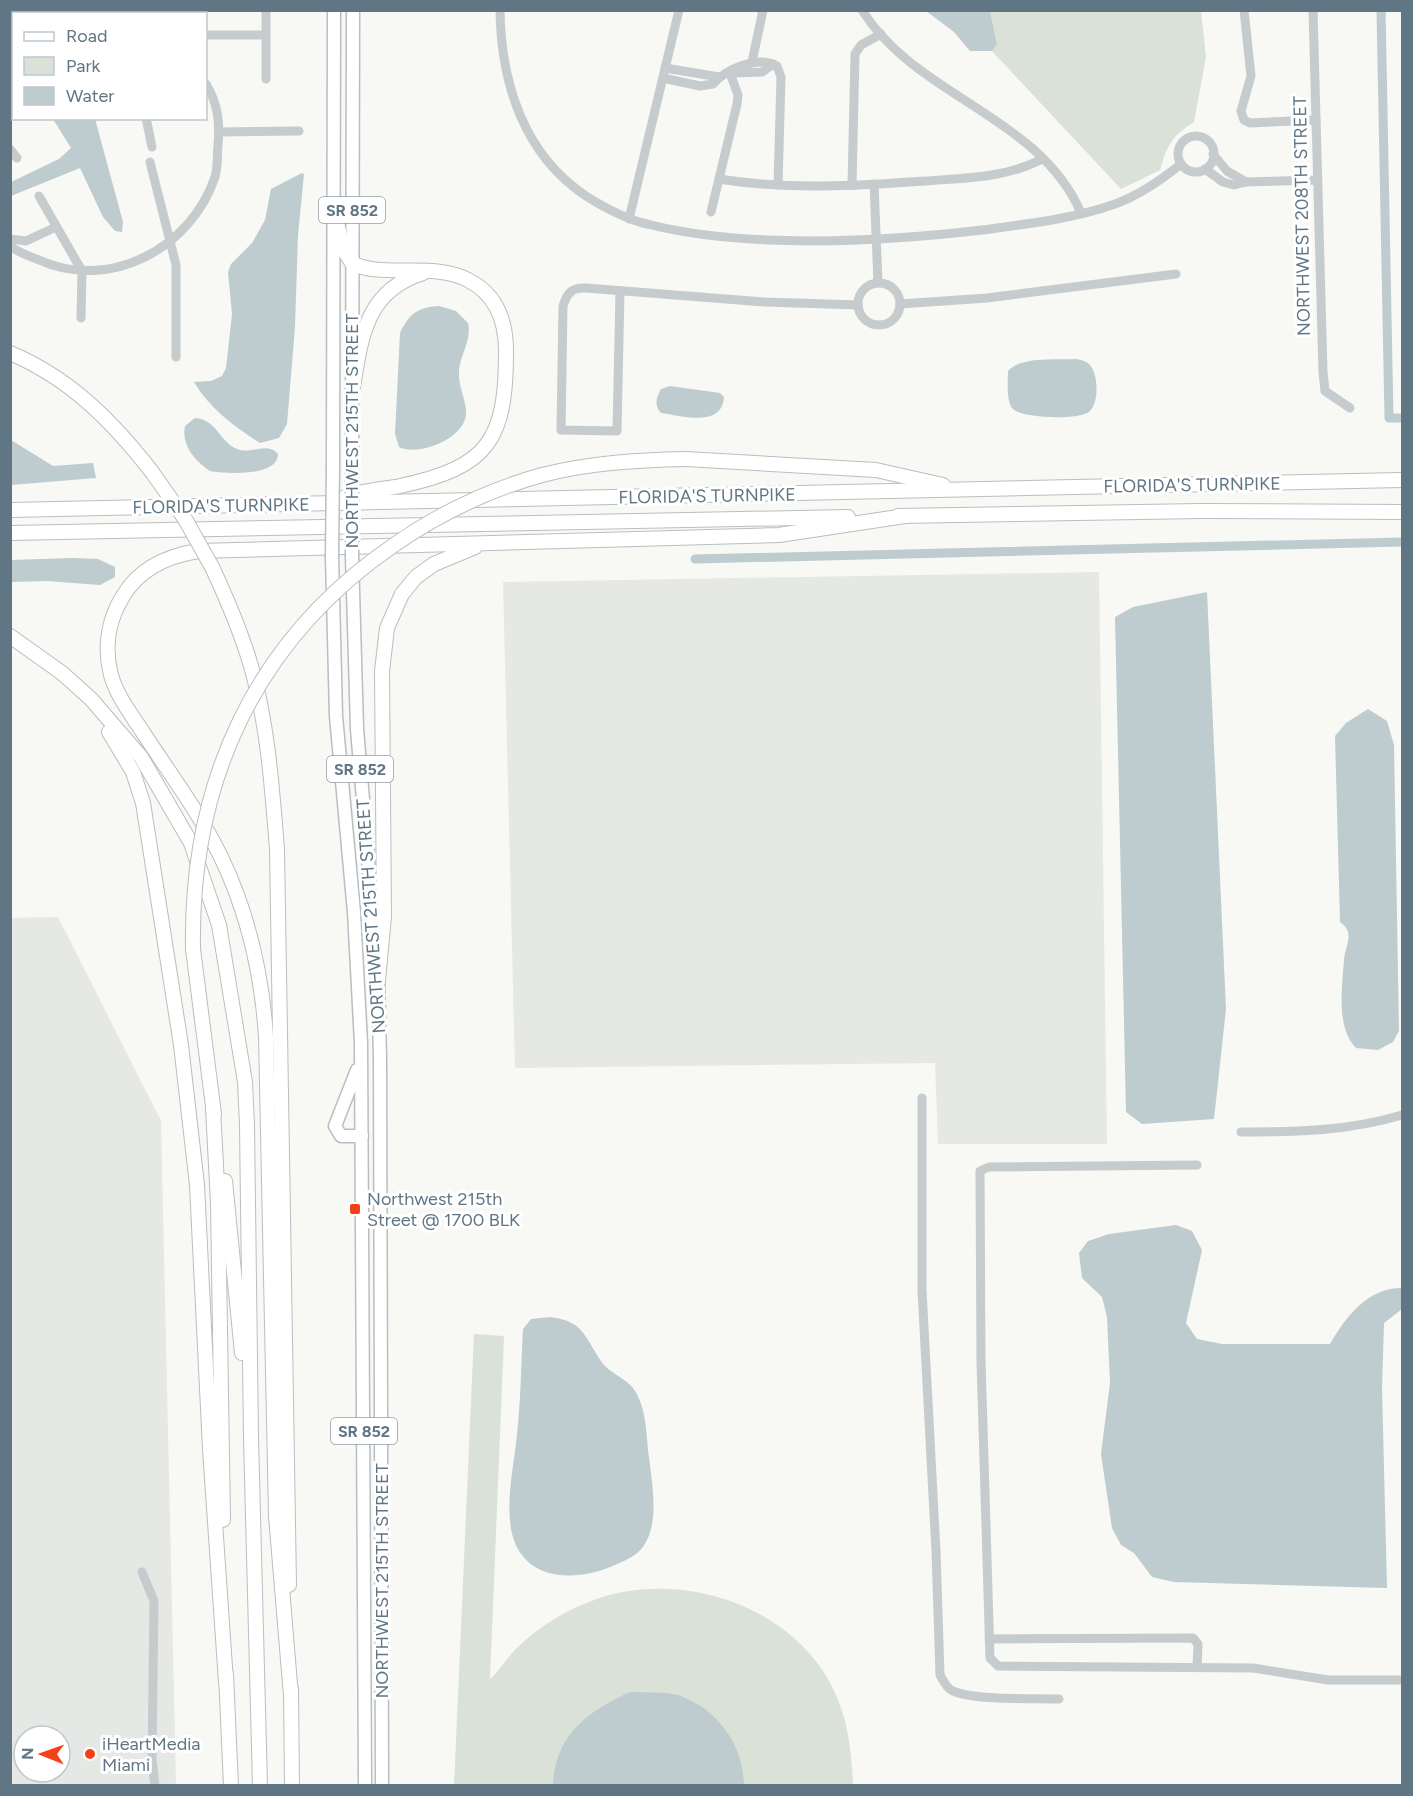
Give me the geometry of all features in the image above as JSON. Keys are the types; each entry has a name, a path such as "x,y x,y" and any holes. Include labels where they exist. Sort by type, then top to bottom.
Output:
{"highway":[{"path":"330,504 360,491 395,487 446,473 482,450 500,423 506,393 506,340 500,311 489,296 466,279 444,272 369,269 352,263 342,247 333,201"},
{"path":"352,393 361,339 377,303 397,284 427,271"},
{"path":"10,353 54,376 91,404 153,472 185,519 212,567 235,617 251,667 271,774 278,849 292,1785"},
{"path":"251,1438 243,1399 243,1365 229,1208 213,1108 193,949 192,907 202,832 218,774 250,699 276,658 306,619 334,591 369,562 432,519 507,486 543,475 612,462 686,459 876,470 966,489"},
{"name":"FLORIDA'S TURNPIKE","path":"10,510 1402,480"},
{"name":"FLORIDA'S TURNPIKE","path":"10,533 1201,511 1402,512"},
{"path":"291,1696 276,1516 266,1037 261,986 247,926 222,859 116,687 108,651 110,625 118,603 142,574 163,560 186,553 779,535 905,516"},
{"path":"378,981 384,916 382,671 387,628 402,594 424,570 443,559 485,543"},
{"path":"10,636 62,672 91,699 141,757 191,843 219,925 245,1082 260,1785"},
{"path":"10,641 70,690 104,724 119,744 133,772 143,803 181,1046 197,1185 210,1449 231,1785"},
{"path":"213,1108 220,1293 226,1682"}],"main road":[{"name":"NORTHWEST 215TH STREET","path":"334,10 332,557 336,716 355,923 361,1061 366,1785"},
{"name":"NORTHWEST 215TH STREET","path":"353,10 352,556 357,729 378,981 382,1785"},
{"path":"361,1061 351,1091 335,1126 341,1136 362,1136"}],"street":[{"path":"266,10 266,79"},
{"path":"500,10 501,54 507,82 526,130 544,157 584,195 629,219 680,231 795,240 876,238 1012,226 1081,213 1131,198 1156,184 1181,164"},
{"path":"629,219 679,10"},
{"path":"752,63 763,10"},
{"path":"862,10 881,34 927,76 1028,143 1074,197 1081,213"},
{"path":"1244,10 1251,76 1241,111 1244,120 1250,123 1316,120"},
{"name":"NORTHWEST 208TH STREET","path":"1313,10 1323,372 1325,391 1350,408"},
{"path":"852,185 855,54 861,45 881,34"},
{"path":"207,36 266,35"},
{"path":"730,74 742,65 761,60 777,66 781,77 778,185"},
{"path":"664,73 719,77 762,72 773,64"},
{"path":"711,212 737,104 738,95 730,74"},
{"path":"10,246 54,267 82,271 135,264 172,242 194,218 216,175 219,115 207,88"},
{"path":"146,120 152,147"},
{"path":"219,132 299,131"},
{"path":"1181,164 1179,148 1193,136 1204,139 1227,171 1246,182"},
{"path":"10,149 17,158"},
{"path":"1181,164 1195,172 1205,169 1213,160 1213,154"},
{"path":"718,179 778,185 874,184 970,178 1012,171 1042,159"},
{"path":"150,162 176,265 176,357"},
{"path":"1205,169 1223,182 1234,185 1246,182 1318,180"},
{"path":"874,184 878,283"},
{"path":"39,196 82,271 81,318"},
{"path":"10,239 26,241 56,227"},
{"path":"900,304 987,298 1176,274"},
{"path":"858,305 865,288 878,283 892,288 900,304"},
{"path":"620,291 616,432 561,430 562,306 566,296 578,287 765,302 858,305"},
{"path":"858,305 866,320 879,325 892,320 900,304"},
{"path":"922,1098 922,1290 940,1675 948,1689 957,1692 987,1697 1059,1699"},
{"path":"1241,1132 1320,1131 1369,1125 1402,1115"},
{"path":"1197,1165 988,1167 980,1171 990,1658 993,1664 998,1666 1253,1668 1328,1680 1402,1680"},
{"path":"142,1572 154,1601 152,1759 155,1785"},
{"path":"989,1639 1193,1638 1198,1644 1197,1667"}],"shaded area":[{"path":"1099,572 1107,1144 938,1144 935,1063 515,1068 503,582"},
{"path":"58,917 161,1121 176,1785 11,1785 10,918"}],"green space":[{"path":"990,11 1201,11 1206,57 1194,122 1171,142 1160,170 1121,189 992,51 997,44"},
{"path":"474,1334 504,1336 490,1679 513,1652 539,1630 558,1617 589,1602 625,1592 662,1589 699,1593 736,1603 770,1620 799,1643 823,1671 840,1705 846,1724 853,1785 454,1786"}],"water":[{"path":"926,11 990,11 997,44 992,51 970,51 954,32"},
{"path":"54,120 95,120 123,222 122,232 115,231 103,217 80,168 11,196 11,182 59,159 71,148"},
{"path":"304,174 298,235 295,327 287,424 279,438 260,443 223,416 194,382 211,381 222,376 226,368 232,314 228,272 231,264 252,243 265,220 271,189"},
{"path":"439,306 456,311 468,323 467,342 459,372 466,413 464,422 450,437 440,443 418,449 399,447 395,434 400,333 415,313 425,308"},
{"path":"1076,359 1089,364 1095,378 1095,403 1089,412 1083,415 1049,417 1017,412 1012,408 1008,395 1008,371 1014,366 1030,361"},
{"path":"670,386 720,393 724,397 722,407 716,413 700,418 661,413 656,401 658,395 661,389"},
{"path":"195,418 208,422 231,446 237,449 274,450 278,454 276,461 270,467 250,472 210,471 194,457 185,440 185,426"},
{"path":"11,440 53,466 93,463 96,478 11,485"},
{"path":"98,559 115,567 115,577 100,585 47,581 11,582 11,560"},
{"path":"1207,592 1226,1009 1214,1119 1142,1124 1126,1112 1115,617 1133,607"},
{"path":"1368,709 1387,721 1394,745 1399,1031 1393,1042 1378,1050 1356,1048 1345,1030 1342,1007 1344,960 1349,935 1348,930 1340,922 1335,736 1346,723"},
{"path":"1176,1225 1192,1231 1202,1250 1186,1323 1197,1339 1222,1344 1330,1344 1351,1314 1368,1299 1390,1289 1402,1288 1402,1309 1384,1323 1382,1388 1387,1588 1174,1582 1152,1577 1134,1553 1121,1545 1112,1528 1101,1454 1110,1383 1107,1317 1102,1297 1082,1278 1079,1253 1088,1241 1109,1234"},
{"path":"550,1317 562,1319 578,1327 604,1365 632,1387 639,1398 645,1423 654,1503 652,1527 641,1550 632,1557 601,1570 569,1576 538,1569 526,1560 517,1547 510,1517 523,1329 531,1319"},
{"path":"630,1692 675,1694 695,1702 707,1711 717,1720 734,1743 743,1770 744,1785 553,1785 560,1752 576,1727 601,1708"}],"waterway":[{"path":"1381,10 1389,418 1402,418"},
{"path":"695,559 1402,542"}],"place":[{"name":"Northwest 215th Street @ 1700 BLK","path":"355,1209"},
{"name":"iHeartMedia Miami","path":"90,1754"}]}
